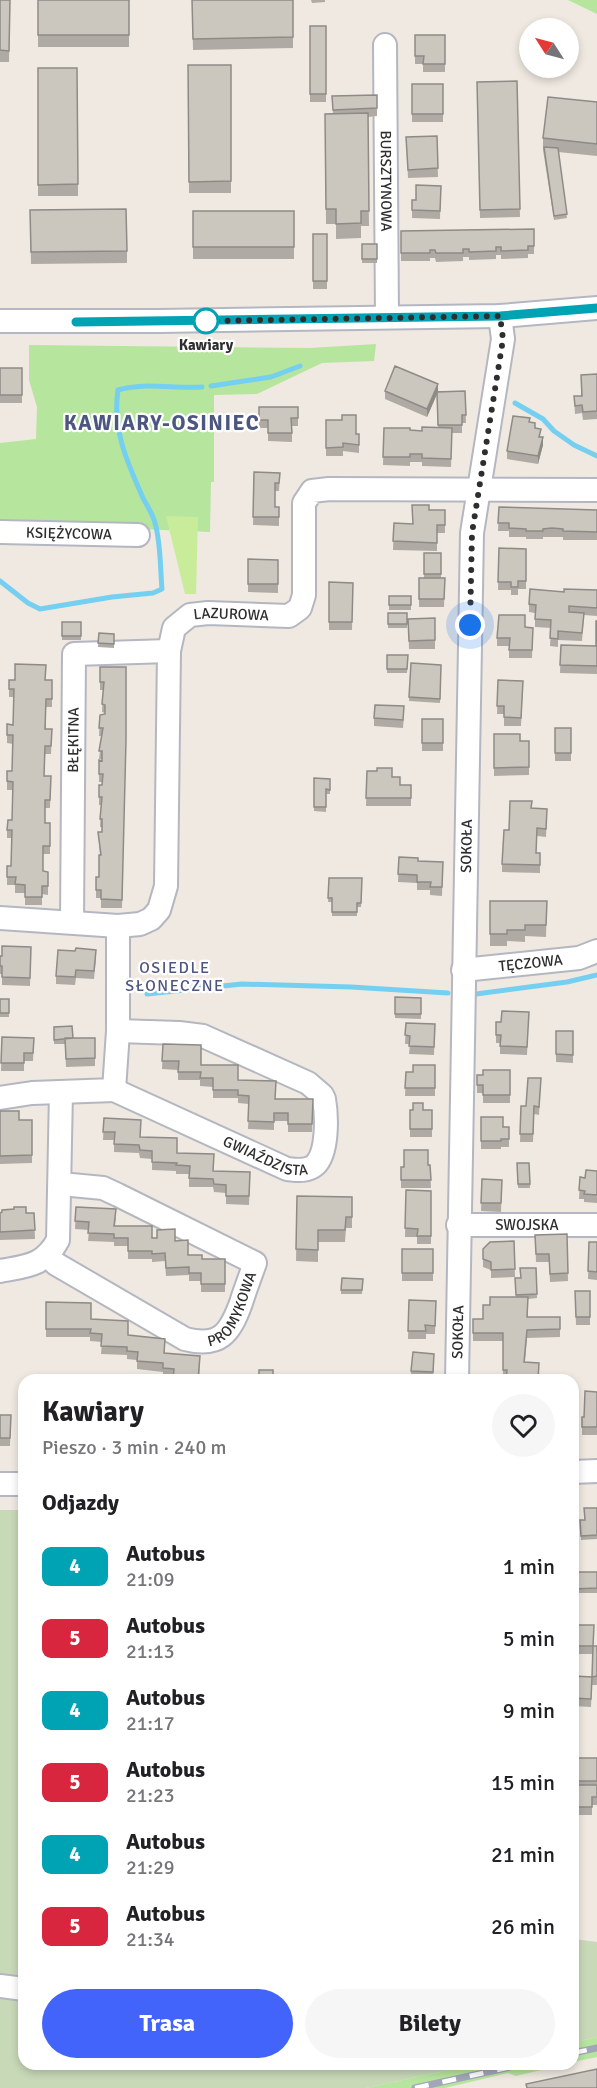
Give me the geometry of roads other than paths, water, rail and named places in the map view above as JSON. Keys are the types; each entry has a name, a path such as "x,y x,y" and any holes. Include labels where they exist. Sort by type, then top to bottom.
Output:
{"street":[{"name":"BURSZTYNOWA","path":"385,45 387,317"},
{"path":"0,321 500,316 597,308"},
{"name":"SOKOŁA","path":"457,1374 472,533 502,349 500,316"},
{"name":"LAZUROWA","path":"118,926 140,924 151,919 159,910 166,886 169,651 174,628 190,615 208,613 289,616 300,608 304,595 304,502 312,491 329,489 478,490"},
{"path":"478,490 597,490"},
{"name":"KSIĘŻYCOWA","path":"0,532 138,535"},
{"name":"BŁĘKITNA","path":"72,922 74,654 169,651"},
{"path":"0,918 118,926 118,1031 114,1090"},
{"name":"TĘCZOWA","path":"463,970 579,958 597,951"},
{"name":"GWIAŹDZISTA","path":"0,1098 114,1090 286,1169 303,1170 314,1166 321,1156 324,1146 324,1099 308,1083 203,1036 118,1031"},
{"path":"0,1271 36,1264 47,1255 58,1239 61,1184 61,1092"},
{"name":"PROMYKOWA","path":"47,1255 56,1264 185,1339 196,1341 218,1338 233,1325 255,1263 103,1188 61,1184"},
{"name":"SWOJSKA","path":"458,1225 597,1225"},
{"path":"579,1472 597,1471"},
{"path":"0,1484 18,1484"},
{"path":"0,1986 18,1988"}],"waterway":[{"path":"211,386 271,377 300,366"},
{"path":"0,581 28,603 40,609 153,593 162,589 155,523 132,471 119,432 118,390 149,386 202,387"},
{"path":"515,403 543,419 554,431 574,445 597,456"},
{"path":"476,994 567,982 597,975"},
{"path":"147,994 242,984 448,993"}],"railway":[{"path":"579,2052 597,2048"},
{"path":"415,2088 497,2070"}],"place":[{"name":"Kawiary","path":"206,321"}],"district":[{"name":"KAWIARY-OSINIEC","path":"162,423"},
{"name":"OSIEDLE SŁONECZNE","path":"175,977"}]}
